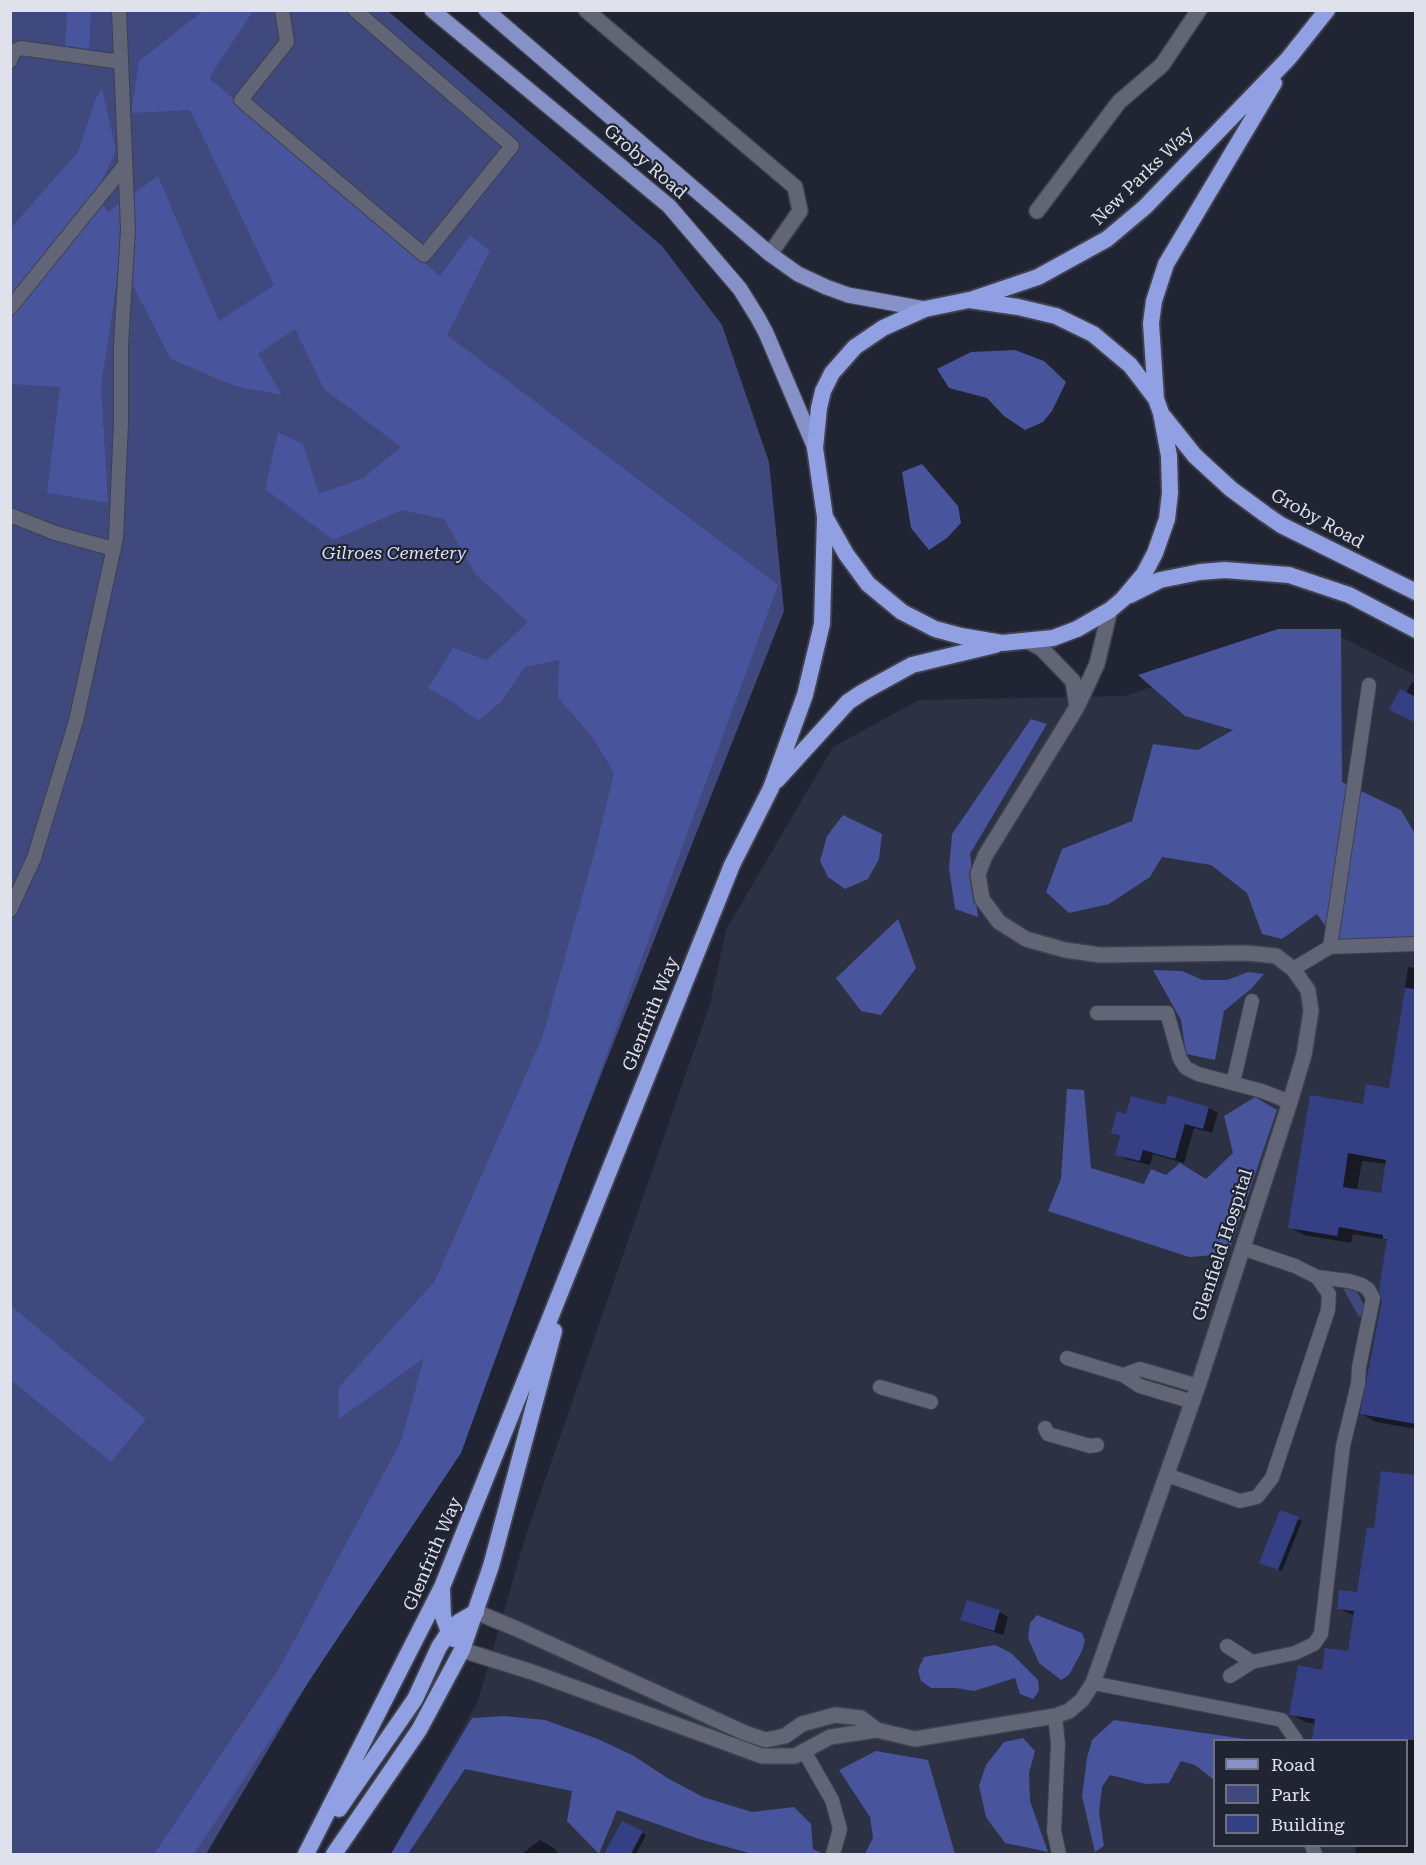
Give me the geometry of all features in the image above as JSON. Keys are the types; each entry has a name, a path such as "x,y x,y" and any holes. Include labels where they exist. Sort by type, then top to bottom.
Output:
{"highway":[{"name":"New Parks Way","path":"969,300 1038,277 1107,239 1145,207 1288,59 1327,10"},
{"name":"New Parks Way","path":"1123,599 1144,573 1155,552 1167,519 1170,493 1169,456 1159,406 1151,323 1154,301 1166,264 1288,59"},
{"path":"969,300 925,309 883,328 855,346 832,373 823,391 819,408 815,448 825,517 846,554 868,584 902,612 935,629 961,636 1002,643 1028,642 1053,638 1077,629 1110,610 1123,599 1160,580 1200,572 1225,570 1289,575 1349,595 1416,630"},
{"name":"Groby Road","path":"969,300 1018,307 1056,316 1074,323 1102,340 1130,365 1196,456 1231,489 1281,525 1416,592"},
{"name":"Glenfrith Way","path":"307,1854 442,1587 732,865 771,788 805,695 822,624 825,517"},
{"name":"Glenfrith Way","path":"771,788 848,702 863,692 912,665 1002,643"},
{"name":"Glenfrith Way","path":"334,1854 419,1730 462,1650 495,1552 574,1258"},
{"path":"442,1587 443,1616 449,1632 462,1650"},
{"path":"307,1854 415,1699 439,1647 449,1632 459,1622 476,1612"}],"main road":[{"name":"Groby Road","path":"432,10 669,206 740,289 758,318 815,448"},
{"name":"Groby Road","path":"486,10 770,254 798,273 848,295 925,309"}],"street":[{"path":"586,10 795,187 800,211 770,254"},
{"path":"1037,211 1119,102 1162,65 1199,10"},
{"path":"1110,610 1097,664 1077,707 986,856 978,874 982,899 999,922 1026,939 1065,950 1100,955 1247,953 1276,956 1293,969"},
{"path":"1028,642 1042,649 1073,681 1077,707"},
{"name":"Glenfield Hospital","path":"1055,1716 1069,1711 1082,1700 1093,1683 1193,1402 1290,1102 1304,1055 1311,1011 1308,990 1293,969"},
{"path":"476,1612 755,1737 766,1740 785,1737 802,1724 835,1715 861,1718 877,1730"},
{"path":"462,1650 532,1672 762,1756 795,1756 830,1737 877,1730 915,1739 1055,1716"}],"lane":[{"path":"10,910 34,858 73,732 116,538 121,423 121,344 128,230 119,10"},
{"path":"282,10 287,42 241,100 424,255 512,146 355,10"},
{"path":"10,61 14,51 21,48 121,62"},
{"path":"10,308 125,165"},
{"path":"10,515 55,533 114,549"},
{"path":"1330,947 1369,685"},
{"path":"1293,969 1330,947 1416,944"},
{"path":"1233,1083 1252,1001"},
{"path":"1097,1013 1167,1012 1180,1059 1186,1068 1198,1074 1262,1091 1290,1102"},
{"path":"1230,1676 1252,1662 1295,1653 1314,1644 1321,1634 1343,1446 1358,1384 1359,1367 1373,1298 1368,1289 1362,1285 1317,1277 1295,1266 1242,1248"},
{"path":"1167,1475 1240,1501 1257,1497 1272,1478 1328,1310 1329,1294 1317,1277"},
{"path":"1066,1358 1124,1376 1140,1386 1193,1402"},
{"path":"1124,1376 1140,1369 1198,1386"},
{"path":"880,1387 931,1402"},
{"path":"1045,1428 1048,1434 1090,1446 1097,1445"},
{"path":"1227,1646 1252,1662"},
{"path":"1093,1683 1282,1720 1295,1739"},
{"path":"1055,1716 1058,1744 1054,1831 1059,1854"},
{"path":"804,1751 832,1800 840,1829 833,1854"}],"shaded area":[{"path":"67,11 91,11 89,49 65,46"},
{"path":"203,11 253,11 209,78 440,276 470,235 490,251 447,335 778,585 461,1453 194,1854 154,1854 280,1667 401,1441 424,1358 339,1419 338,1388 435,1281 542,1038 595,851 614,773 591,735 558,698 559,660 525,667 501,702 478,721 453,702 428,688 453,648 487,660 528,622 476,575 444,519 402,510 333,540 265,489 278,432 303,444 319,494 363,478 401,447 324,389 295,329 258,354 282,395 235,386 171,359 120,261 101,387 108,503 47,493 60,387 11,384 11,228 78,152 96,98 102,88 116,151 95,195 108,212 158,176 219,321 274,285 190,110 131,113 139,61"},
{"path":"1015,350 1044,361 1066,382 1052,411 1043,422 1025,430 1004,416 987,398 949,388 937,369 971,352"},
{"path":"922,464 958,506 961,523 947,538 929,550 911,528 902,472"},
{"path":"1324,628 1415,675 1415,1854 390,1854 478,1701 525,1538 710,1004 726,930 833,747 919,700 1125,696"},
{"path":"1278,629 1341,629 1342,782 1401,810 1415,834 1415,937 1335,940 1317,914 1282,939 1262,934 1247,893 1211,865 1162,857 1150,877 1109,904 1069,913 1046,892 1062,849 1132,821 1153,744 1198,750 1233,730 1185,716 1138,675"},
{"path":"1031,719 1047,724 970,854 978,917 955,909 949,868 952,834"},
{"path":"843,815 882,834 879,859 868,879 845,889 828,877 820,861 827,836"},
{"path":"898,919 916,968 881,1015 861,1011 836,978"},
{"path":"1153,970 1182,971 1203,980 1227,980 1248,972 1264,974 1252,988 1224,1011 1215,1060 1186,1054 1181,1020"},
{"path":"1067,1089 1084,1090 1091,1168 1144,1184 1151,1169 1166,1175 1180,1163 1206,1179 1233,1153 1224,1116 1255,1097 1277,1110 1228,1254 1189,1257 1048,1211 1061,1179"},
{"path":"10,1305 146,1419 111,1462 11,1380"},
{"path":"1037,1615 1082,1633 1085,1640 1082,1651 1069,1675 1061,1680 1039,1663 1028,1638 1030,1623"},
{"path":"995,1645 1011,1653 1038,1680 1039,1691 1033,1699 1020,1694 1015,1678 974,1691 931,1688 921,1681 918,1670 924,1657"},
{"path":"504,1716 545,1720 598,1739 634,1756 669,1779 703,1797 752,1812 794,1807 811,1824 813,1849 824,1854 752,1854 699,1839 617,1810 599,1854 567,1821 572,1791 465,1769 408,1854 391,1854 472,1718"},
{"path":"1114,1720 1245,1739 1213,1739 1213,1779 1195,1765 1181,1761 1169,1783 1146,1784 1110,1775 1102,1787 1099,1812 1104,1846 1095,1852 1082,1796 1092,1740"},
{"path":"1023,1738 1035,1751 1029,1773 1030,1801 1048,1852 1005,1843 986,1817 979,1786 986,1765 1004,1742"},
{"path":"876,1751 928,1760 955,1854 865,1854 873,1838 870,1817 839,1770"}],"green space":[{"name":"Gilroes Cemetery","path":"11,11 388,11 662,246 722,325 769,462 784,611 466,1417 206,1854 11,1854"},
{"path":"1345,1288 1357,1292 1364,1305 1361,1316 1359,1317"}],"building":[{"path":"1400,689 1416,697 1416,723 1389,710"},
{"path":"1405,988 1416,989 1416,1424 1360,1414 1382,1300 1379,1290 1387,1239 1383,1239 1383,1235 1339,1227 1337,1236 1288,1228 1310,1095 1363,1104 1366,1084 1389,1088","holes":["1348,1153 1386,1160 1381,1193 1343,1187"]},
{"path":"1168,1095 1209,1107 1203,1129 1185,1124 1175,1159 1143,1150 1140,1161 1115,1155 1120,1136 1111,1133 1117,1111 1126,1114 1131,1096 1165,1105"},
{"path":"1381,1471 1416,1475 1416,1740 1312,1739 1315,1719 1289,1715 1298,1665 1322,1670 1325,1648 1348,1651 1354,1611 1337,1609 1339,1590 1357,1592 1367,1527 1374,1528"},
{"path":"1280,1510 1299,1517 1278,1570 1259,1563"},
{"path":"967,1600 1000,1610 994,1631 960,1620"},
{"path":"622,1821 643,1831 631,1854 604,1854"}]}
